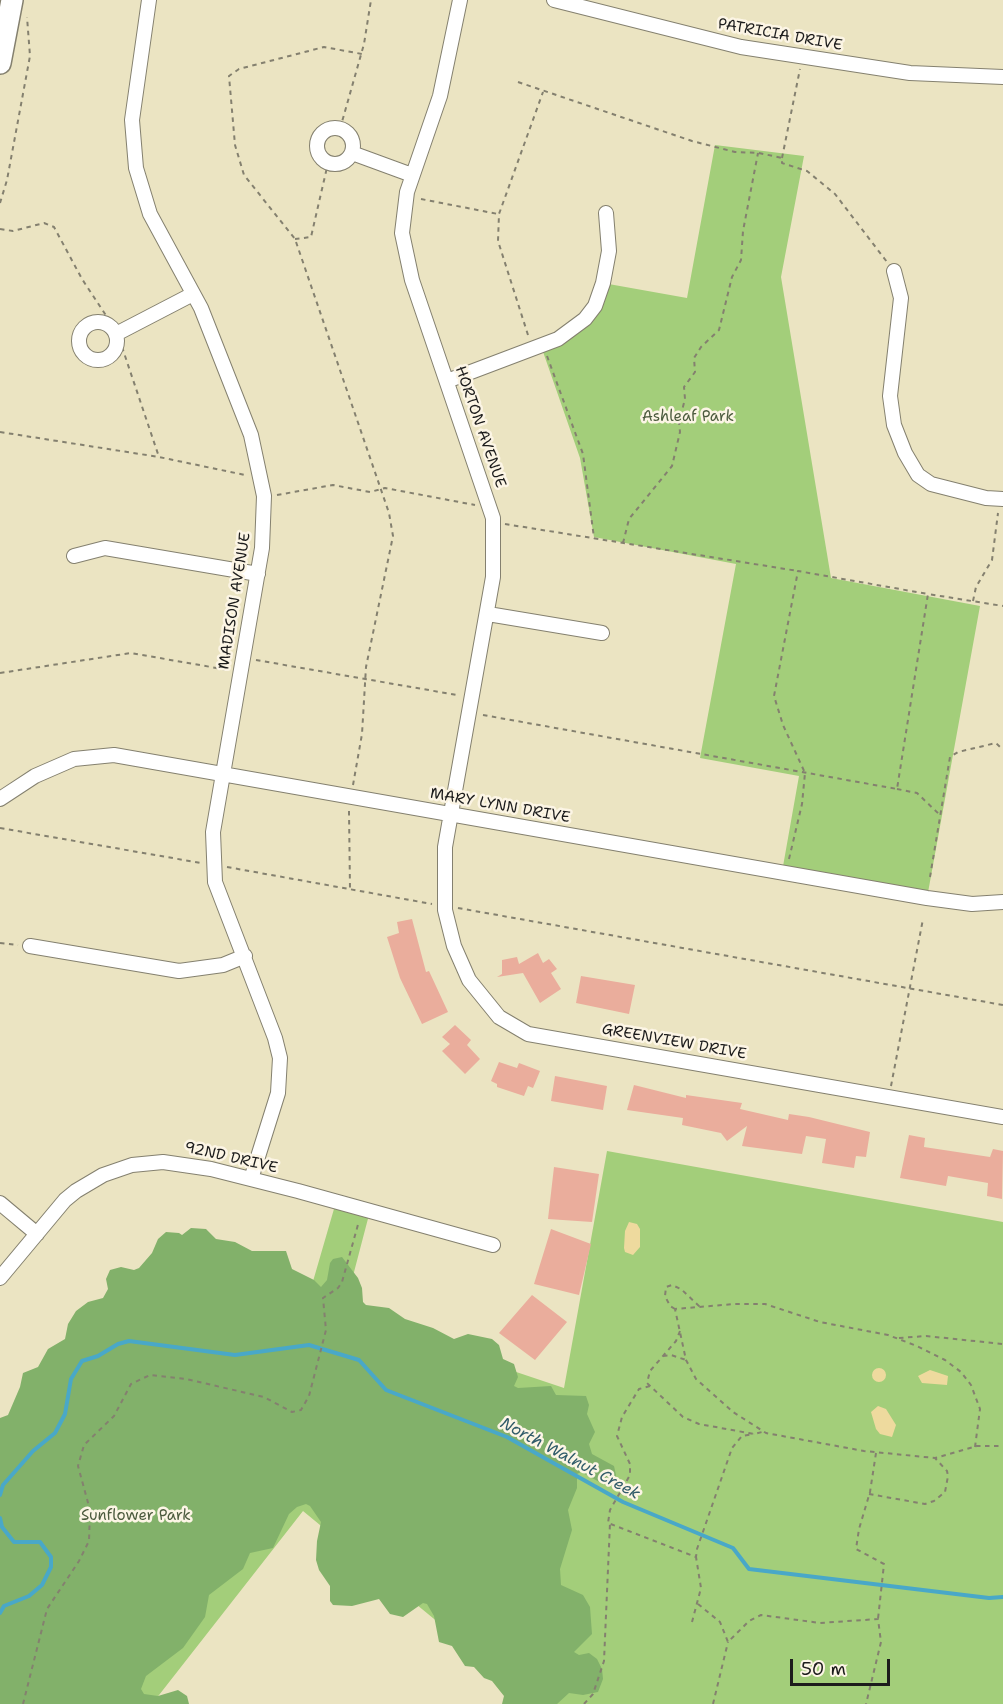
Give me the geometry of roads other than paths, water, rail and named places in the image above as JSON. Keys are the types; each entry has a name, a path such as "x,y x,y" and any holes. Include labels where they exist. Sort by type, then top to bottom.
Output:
{"main road":[{"path":"0,63 12,0"}],"street":[{"name":"MADISON AVENUE","path":"148,0 132,120 136,168 150,214 193,294 251,435 264,498 264,531 258,574 213,832 215,882 245,956 280,1058 278,1093 251,1179"},
{"name":"HORTON AVENUE","path":"444,873 445,847 493,577 492,515 412,280 404,249 403,218 412,176 440,96 460,0"},
{"name":"PATRICIA DRIVE","path":"555,0 741,47 910,73 1003,77"},
{"path":"329,129 340,129 352,140 352,153 341,163 328,163 320,156 318,141 320,135 329,129"},
{"path":"352,153 412,176"},
{"path":"447,381 573,331 595,306 603,283 609,251 606,213"},
{"path":"894,271 901,298 890,396 894,425 904,453 918,475 930,484 986,498 1002,499"},
{"path":"117,334 193,294"},
{"path":"74,556 105,548 258,574"},
{"path":"488,614 602,633"},
{"name":"MARY LYNN DRIVE","path":"0,799 35,776 74,759 101,755 222,773 972,904 1003,902"},
{"name":"GREENVIEW DRIVE","path":"444,873 445,906 454,946 469,980 499,1017 528,1034 1003,1117"},
{"path":"30,946 179,970 213,967 245,956"},
{"name":"92ND DRIVE","path":"0,1278 76,1191 103,1175 132,1165 178,1162 251,1179 493,1245"},
{"path":"0,1203 37,1234"}],"waterway":[{"name":"North Walnut Creek","path":"0,1495 3,1485 33,1451 55,1433 65,1414 71,1379 82,1361 129,1341 235,1355 309,1345 359,1360 386,1390 507,1437 623,1502 733,1548 749,1569 989,1598 1003,1597"},
{"name":"North Walnut Creek","path":"0,1518 2,1527 14,1542 40,1542 51,1557 51,1567 42,1585 29,1596 4,1606 0,1613"}],"park label":[{"name":"Ashleaf Park","path":"688,417"},
{"name":"Sunflower Park","path":"136,1516"}]}
